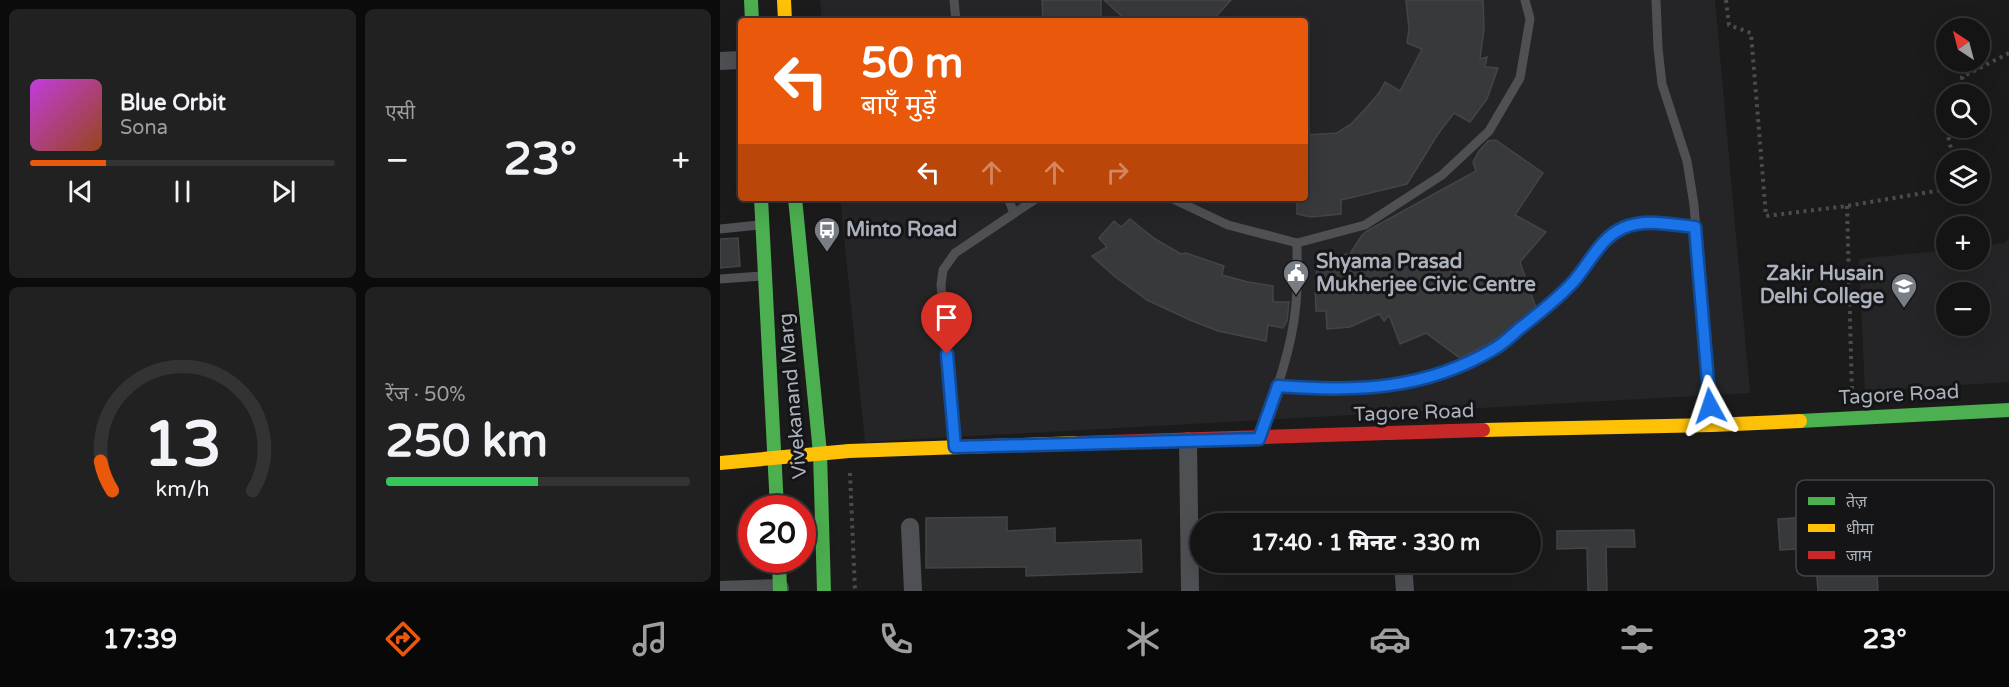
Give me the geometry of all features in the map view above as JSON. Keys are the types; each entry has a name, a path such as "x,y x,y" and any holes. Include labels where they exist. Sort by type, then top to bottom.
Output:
{"street":[{"path":"751,0 752,18"},
{"path":"783,0 785,18"},
{"path":"720,61 738,60"},
{"name":"Vivekanand Marg","path":"761,201 776,495"},
{"name":"Vivekanand Marg","path":"795,201 820,453 824,591"},
{"name":"Tagore Road","path":"720,463 774,460 849,451 1478,430 1712,425 2009,410"},
{"path":"1188,441 1190,591"},
{"path":"910,527 913,591"},
{"path":"720,590 780,590 779,573"},
{"path":"1404,573 1405,591"}],"lane":[{"path":"954,0 956,18"},
{"path":"1177,201 1228,225 1298,243 1365,225 1442,175 1489,131 1520,78 1530,19 1525,0"},
{"path":"1656,0 1662,84 1687,161 1712,425"},
{"path":"1009,201 1014,213"},
{"path":"955,447 941,285 943,270 955,253 1032,201"},
{"path":"1278,386 1334,390 1363,388 1426,379 1451,370 1496,348 1550,304 1575,280 1603,243 1623,228 1648,223 1695,227"},
{"path":"720,230 762,225"},
{"path":"1259,439 1291,340 1296,304 1298,243"},
{"path":"720,279 765,276"}],"path":[{"path":"1726,0 1729,26 1751,33 1766,216 1847,206 1936,191"},
{"path":"1964,84 1962,77 2009,53"},
{"path":"1847,206 1853,417"},
{"path":"849,451 855,591"}],"shaded area":[{"name":"Shyama Prasad Mukherjee Civic Centre","path":"820,0 1715,0 1750,393 865,442 840,201 1308,201 1308,18 822,18"},
{"name":"Zakir Husain Delhi College","path":"2009,237 2009,382 1865,391 1859,259 1936,251 1936,270 1990,270 1990,245 2005,243"}],"building":[{"path":"1042,0 1101,0 1101,18 1043,18"},
{"path":"1104,0 1231,0 1215,18 1124,18"},
{"path":"1406,0 1483,0 1484,29 1480,59 1487,57 1485,67 1498,68 1487,99 1470,122 1454,113 1407,184 1341,200 1341,214 1311,217 1297,214 1297,201 1308,201 1308,175 1310,175 1308,135 1337,133 1351,124 1379,93 1385,82 1400,91 1422,49 1407,43 1409,29"},
{"path":"1496,140 1543,173 1515,215 1546,232 1520,262 1536,308 1492,342 1460,358 1426,333 1400,344 1389,315 1384,321 1379,314 1350,327 1327,329 1326,311 1316,311 1315,284 1318,263 1350,254 1367,231 1476,171 1473,162 1479,151 1488,141"},
{"path":"1130,219 1155,239 1181,254 1186,253 1224,266 1222,275 1273,286 1273,302 1289,302 1287,321 1283,328 1268,325 1266,341 1218,331 1147,300 1114,276 1092,256 1107,247 1099,238 1114,221 1121,227"},
{"path":"738,238 740,266 720,268 720,239"},
{"path":"1007,517 1007,531 1055,528 1055,543 1141,540 1142,572 1026,576 1026,567 926,568 926,518"},
{"path":"1796,518 1796,549 1780,550 1778,519"},
{"path":"1634,530 1635,547 1606,547 1607,591 1588,591 1587,548 1557,549 1557,531"},
{"path":"1817,576 1877,576 1878,591 1818,591"}],"traffic: fast":[{"path":"751,0 752,18"},
{"path":"761,201 776,495"},
{"path":"795,201 820,453 824,591"},
{"path":"1800,421 2009,410"},
{"path":"779,573 780,591"}],"traffic: slow":[{"path":"784,0 785,18"},
{"path":"1483,430 1800,421"},
{"path":"720,463 849,451 1078,443"}],"traffic: jam":[{"path":"1078,443 1483,430"}],"place":[{"name":"Minto Road","path":"827,253"},
{"name":"Shyama Prasad Mukherjee Civic Centre","path":"1296,296"},
{"name":"Zakir Husain Delhi College","path":"1904,309"}],"route":[{"path":"947,354 955,447 1259,439 1278,386 1334,390 1382,386 1426,379 1451,370 1496,348 1550,304 1575,280 1603,243 1623,228 1648,223 1695,227 1710,406"}]}
